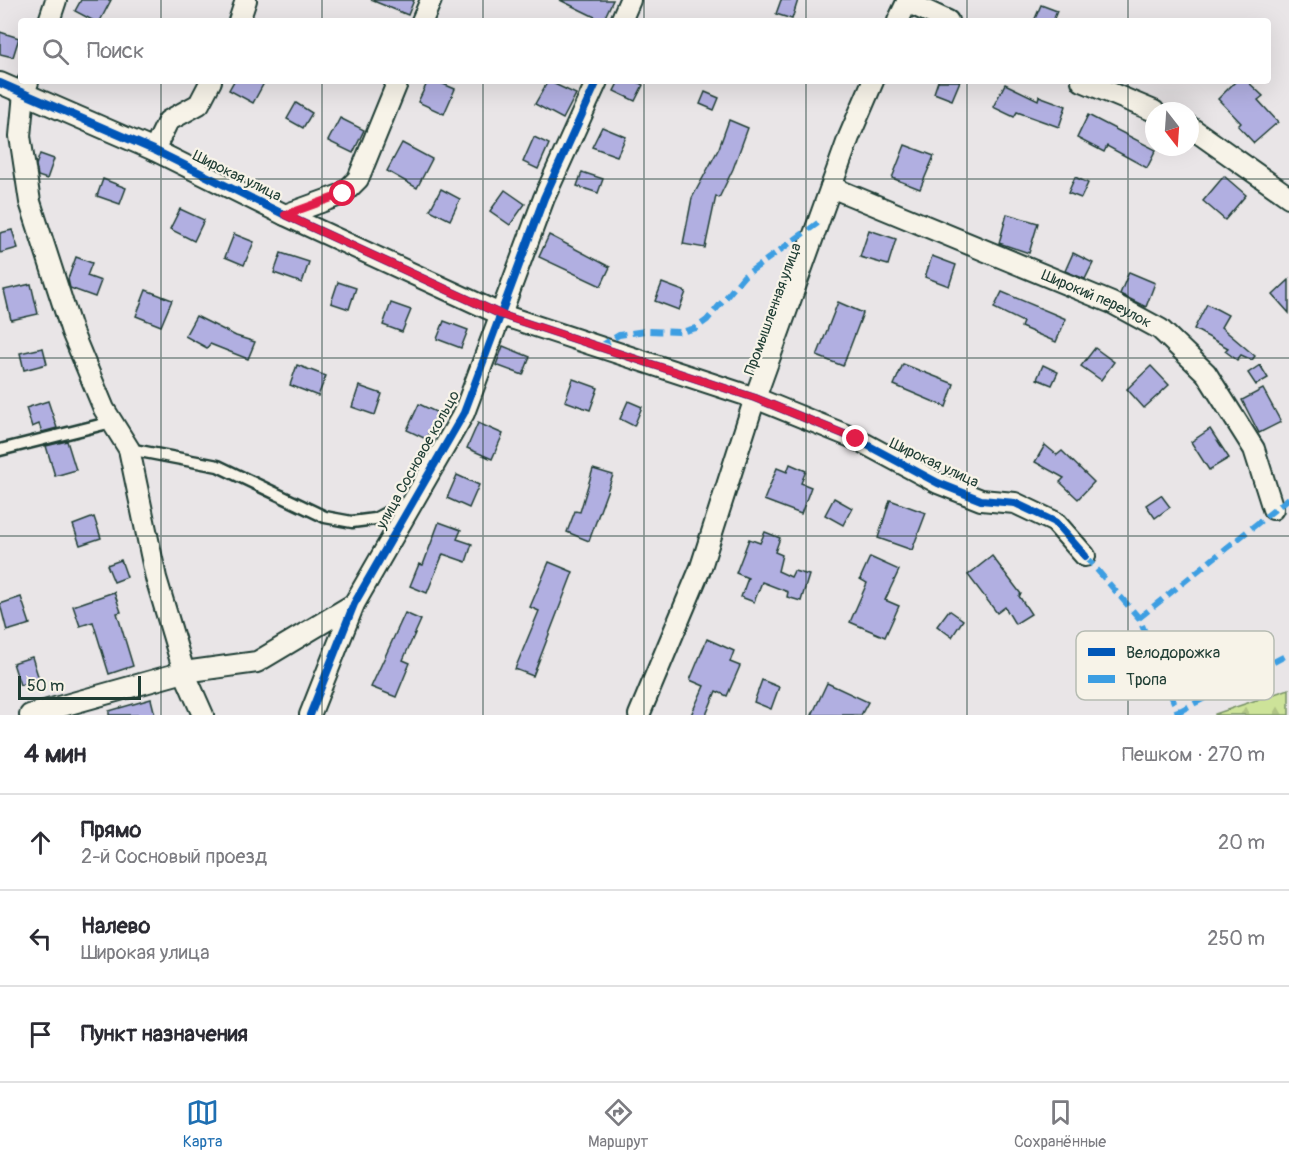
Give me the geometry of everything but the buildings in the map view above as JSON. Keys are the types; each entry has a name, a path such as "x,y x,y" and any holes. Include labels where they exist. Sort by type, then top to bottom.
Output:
{"street":[{"path":"50,18 56,0"},
{"path":"240,18 246,0"},
{"path":"423,18 431,0"},
{"path":"622,18 630,0"},
{"path":"899,18 907,1 942,18"},
{"name":"Широкая улица","path":"0,83 26,87 285,215 502,315 755,398 856,439 938,483 981,500 1015,503 1055,522 1085,556"},
{"path":"154,150 168,121 199,104 209,84"},
{"path":"285,215 343,194 358,179 397,84"},
{"name":"улица Сосновое кольцо","path":"310,715 354,604 464,413 544,198 596,84"},
{"name":"Промышленная улица","path":"639,715 701,567 755,398 831,187 872,84"},
{"path":"1089,84 1145,107"},
{"path":"26,87 20,136 30,202 72,332 104,410 129,449 156,578 184,672 203,715"},
{"path":"1199,133 1289,197"},
{"name":"Широкий переулок","path":"831,187 1112,303 1160,329 1206,373 1254,449 1273,509"},
{"path":"30,715 184,672 257,662 354,604"}],"lane":[{"path":"0,450 112,422"},
{"path":"129,449 218,466 326,517 352,522 375,519 414,498"}],"green space":[{"path":"1289,689 1289,715 1215,715 1256,700 1274,700 1274,694"}],"marked path":[{"path":"599,347 619,335 645,331 681,332 696,328 707,320 744,276 818,223"},
{"path":"1139,618 1289,498"},
{"path":"1085,556 1139,618 1144,631"},
{"path":"1274,662 1289,654"},
{"path":"1173,700 1178,712 1176,715"},
{"path":"1178,712 1201,700"}],"cycle path":[{"path":"0,83 154,150 285,215 502,315 755,398 856,439 938,483 981,500 1015,503 1055,522 1085,556"},
{"path":"310,715 354,604 464,413 544,198 596,84"}],"route":[{"path":"343,194 285,215 502,315 755,398 856,439"}]}
